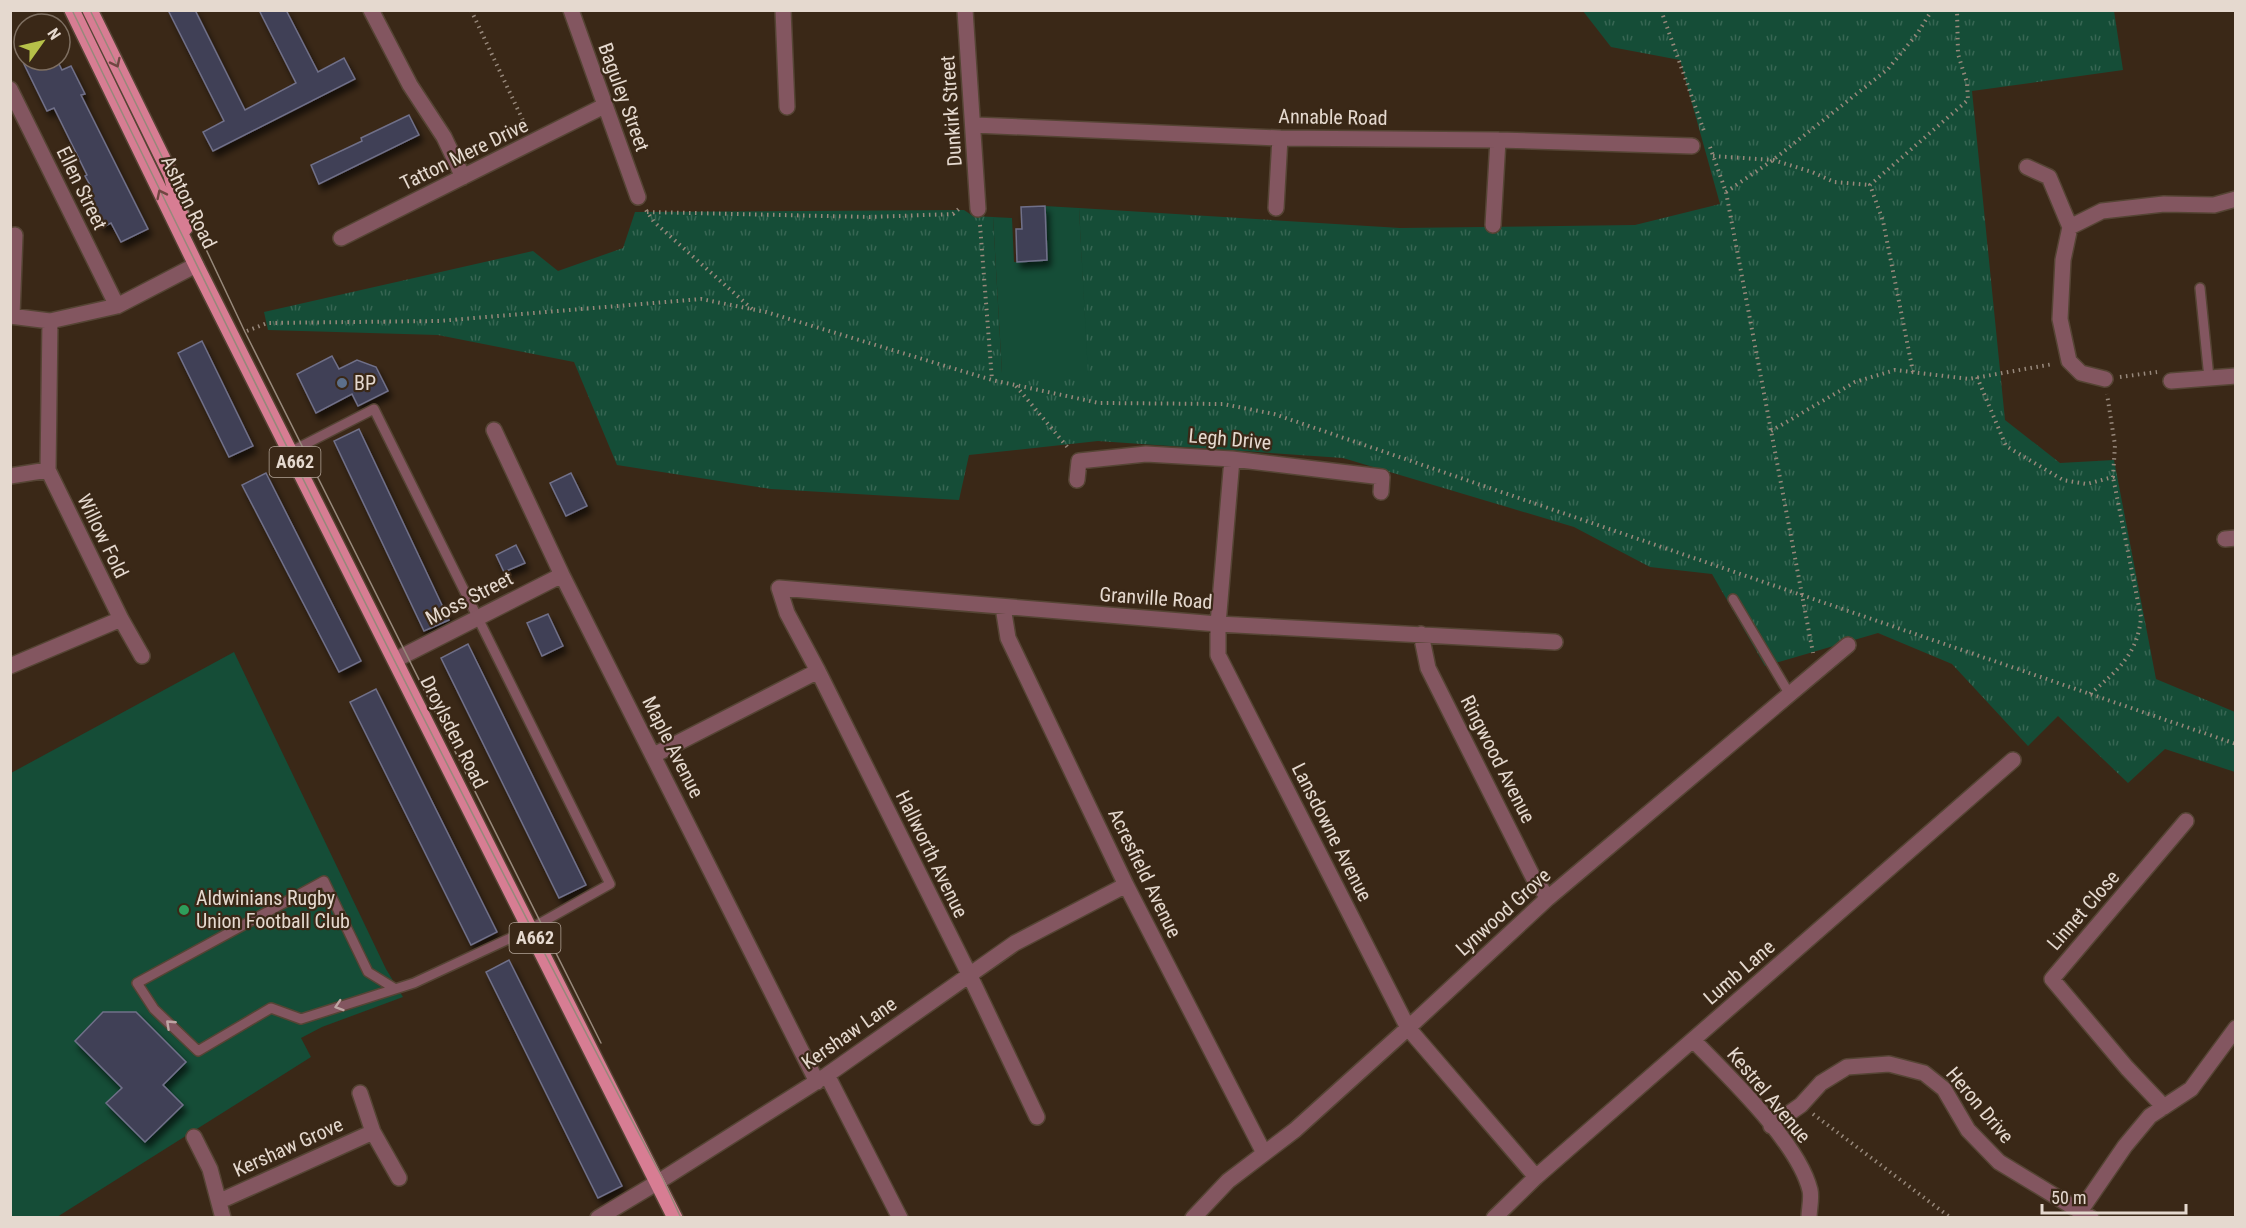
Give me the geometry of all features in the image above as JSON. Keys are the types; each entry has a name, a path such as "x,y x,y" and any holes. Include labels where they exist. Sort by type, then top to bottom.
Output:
{"main road":[{"name":"Ashton Road","path":"72,10 196,265"},
{"name":"Ashton Road","path":"90,10 171,175 196,265"},
{"name":"Droylsden Road","path":"196,265 675,1218"}],"street":[{"path":"371,10 410,85 444,137 463,177"},
{"name":"Baguley Street","path":"572,10 638,197"},
{"path":"783,10 787,107"},
{"name":"Dunkirk Street","path":"965,10 978,209"},
{"name":"Ellen Street","path":"10,89 117,306"},
{"name":"Tatton Mere Drive","path":"341,238 604,106"},
{"name":"Annable Road","path":"974,125 1280,138 1498,140 1692,146"},
{"path":"1276,208 1280,138"},
{"path":"1493,225 1498,140"},
{"path":"2027,167 2049,177 2070,227 2062,260 2060,319 2069,361 2081,373 2105,379"},
{"path":"2070,227 2102,211 2164,204 2214,205 2235,199"},
{"path":"15,235 11,316 50,321 117,306 196,265"},
{"name":"Willow Fold","path":"50,321 48,470 121,620 142,656"},
{"path":"2171,381 2235,376"},
{"name":"Maple Avenue","path":"494,430 562,574 654,755 822,1078 900,1218"},
{"name":"Legh Drive","path":"1079,461 1146,454 1232,459 1382,477 1381,492"},
{"name":"Lansdowne Avenue","path":"1232,459 1218,624 1218,655 1408,1028 1536,1177"},
{"path":"1077,480 1079,461"},
{"path":"10,476 48,470"},
{"name":"Moss Street","path":"395,660 562,574"},
{"name":"Granville Road","path":"786,613 779,588 1218,624 1556,642"},
{"name":"Acresfield Avenue","path":"1003,607 1008,638 1126,885 1264,1153"},
{"name":"Hallworth Avenue","path":"786,613 818,671 969,974 1037,1117"},
{"path":"10,666 121,620"},
{"name":"Ringwood Avenue","path":"1421,634 1428,668 1533,878 1548,898"},
{"name":"Lynwood Grove","path":"1193,1218 1228,1181 1295,1130 1548,898 1848,645"},
{"path":"654,755 818,671"},
{"name":"Lumb Lane","path":"1494,1218 1536,1177 2013,760"},
{"name":"Linnet Close","path":"2164,1107 2127,1068 2052,979 2186,821"},
{"name":"Kershaw Lane","path":"598,1218 822,1078 1015,943 1126,885"},
{"path":"2086,1214 2125,1146 2150,1116 2191,1089 2235,1028"},
{"name":"Kestrel Avenue","path":"1693,1040 1755,1104 1796,1159 1811,1191 1809,1218"},
{"name":"Heron Drive","path":"1771,1126 1801,1105 1821,1083 1846,1067 1889,1064 1924,1073 1944,1089 1968,1130 1999,1162 2086,1214"},
{"name":"Kershaw Grove","path":"360,1093 373,1132 399,1178"},
{"name":"Kershaw Grove","path":"220,1201 373,1132"},
{"name":"Kershaw Grove","path":"195,1137 210,1169 223,1218"}],"lane":[{"path":"2200,288 2209,378"},
{"path":"290,452 374,409 610,884 530,929 414,983 301,1018 271,1008 198,1051 154,1009 137,983 324,881 368,972 394,988"},
{"path":"1733,600 1790,695"}],"path":[{"path":"471,10 534,142"},
{"path":"1661,10 1726,192 1817,672"},
{"path":"1726,192 1773,160 1888,69 1917,34 1932,10"},
{"path":"1713,156 1773,160 1812,172 1834,182 1870,185 1968,100 1967,83 1958,54 1957,10"},
{"path":"1870,185 1884,221 1913,372"},
{"path":"638,197 654,222 753,309"},
{"path":"647,212 870,217 956,214 961,207 978,209 992,380"},
{"path":"1771,431 1855,382 1895,370 1969,379 2069,361"},
{"path":"2090,694 2117,672 2131,652 2139,633 2141,617 2113,477 2115,445 2105,379 2162,372 2171,381"},
{"path":"1977,377 2006,446 2063,480 2087,484 2113,477"},
{"path":"1015,385 1079,461"},
{"path":"1801,1105 1951,1218"}],"green space":[{"path":"1583,11 2114,11 2123,70 1972,91 2005,420 2060,463 2114,460 2156,679 2235,712 2235,772 2165,749 2128,783 2058,716 2028,746 1952,664 1878,633 1765,666 1712,574 1650,567 1574,527 1343,458 1098,441 969,455 959,500 771,489 617,465 574,362 438,335 268,330 264,312 533,251 558,271 623,248 635,212 964,210 973,216 993,217 1002,373 1087,373 1079,208 1400,228 1635,225 1720,204 1680,60 1611,47"},
{"path":"1045,206 1079,208 1088,373 1002,373 993,217 1012,218 1014,262 1047,260"},
{"name":"Aldwinians Rugby Union Football Club","path":"234,652 386,969 403,997 322,1027 301,1038 311,1057 57,1217 11,1218 11,773"}],"building":[{"path":"168,10 195,10 245,110 296,83 259,10 286,10 318,72 344,58 355,79 213,151 203,132 224,121"},
{"path":"72,68 85,94 81,95 148,229 121,242 111,223 103,227 84,188 90,185 85,176 87,175 54,108 47,111 28,72 72,72"},
{"path":"409,115 419,135 319,184 311,165"},
{"path":"1045,206 1047,260 1017,262 1016,229 1022,229 1021,207"},
{"path":"202,341 253,446 229,457 178,353"},
{"name":"BP","path":"332,356 339,369 357,360 376,367 388,391 358,406 352,394 316,413 297,374"},
{"path":"359,429 449,620 424,631 334,441"},
{"path":"266,473 361,661 339,672 242,485"},
{"path":"571,473 587,506 566,516 550,483"},
{"path":"516,545 525,563 504,572 496,555"},
{"path":"548,614 563,646 542,656 527,623"},
{"path":"468,644 586,885 559,898 441,658"},
{"path":"376,689 497,932 471,945 350,702"},
{"path":"509,960 622,1186 598,1198 486,972"},
{"path":"103,1012 136,1012 186,1062 163,1085 183,1105 145,1142 106,1103 122,1088 75,1041"}],"tram line":[{"path":"72,10 362,597 663,1179 681,1218"},
{"path":"90,10 245,332 601,1043"}],"place":[{"name":"BP","path":"342,383"},
{"name":"Aldwinians Rugby Union Football Club","path":"184,910"}]}
